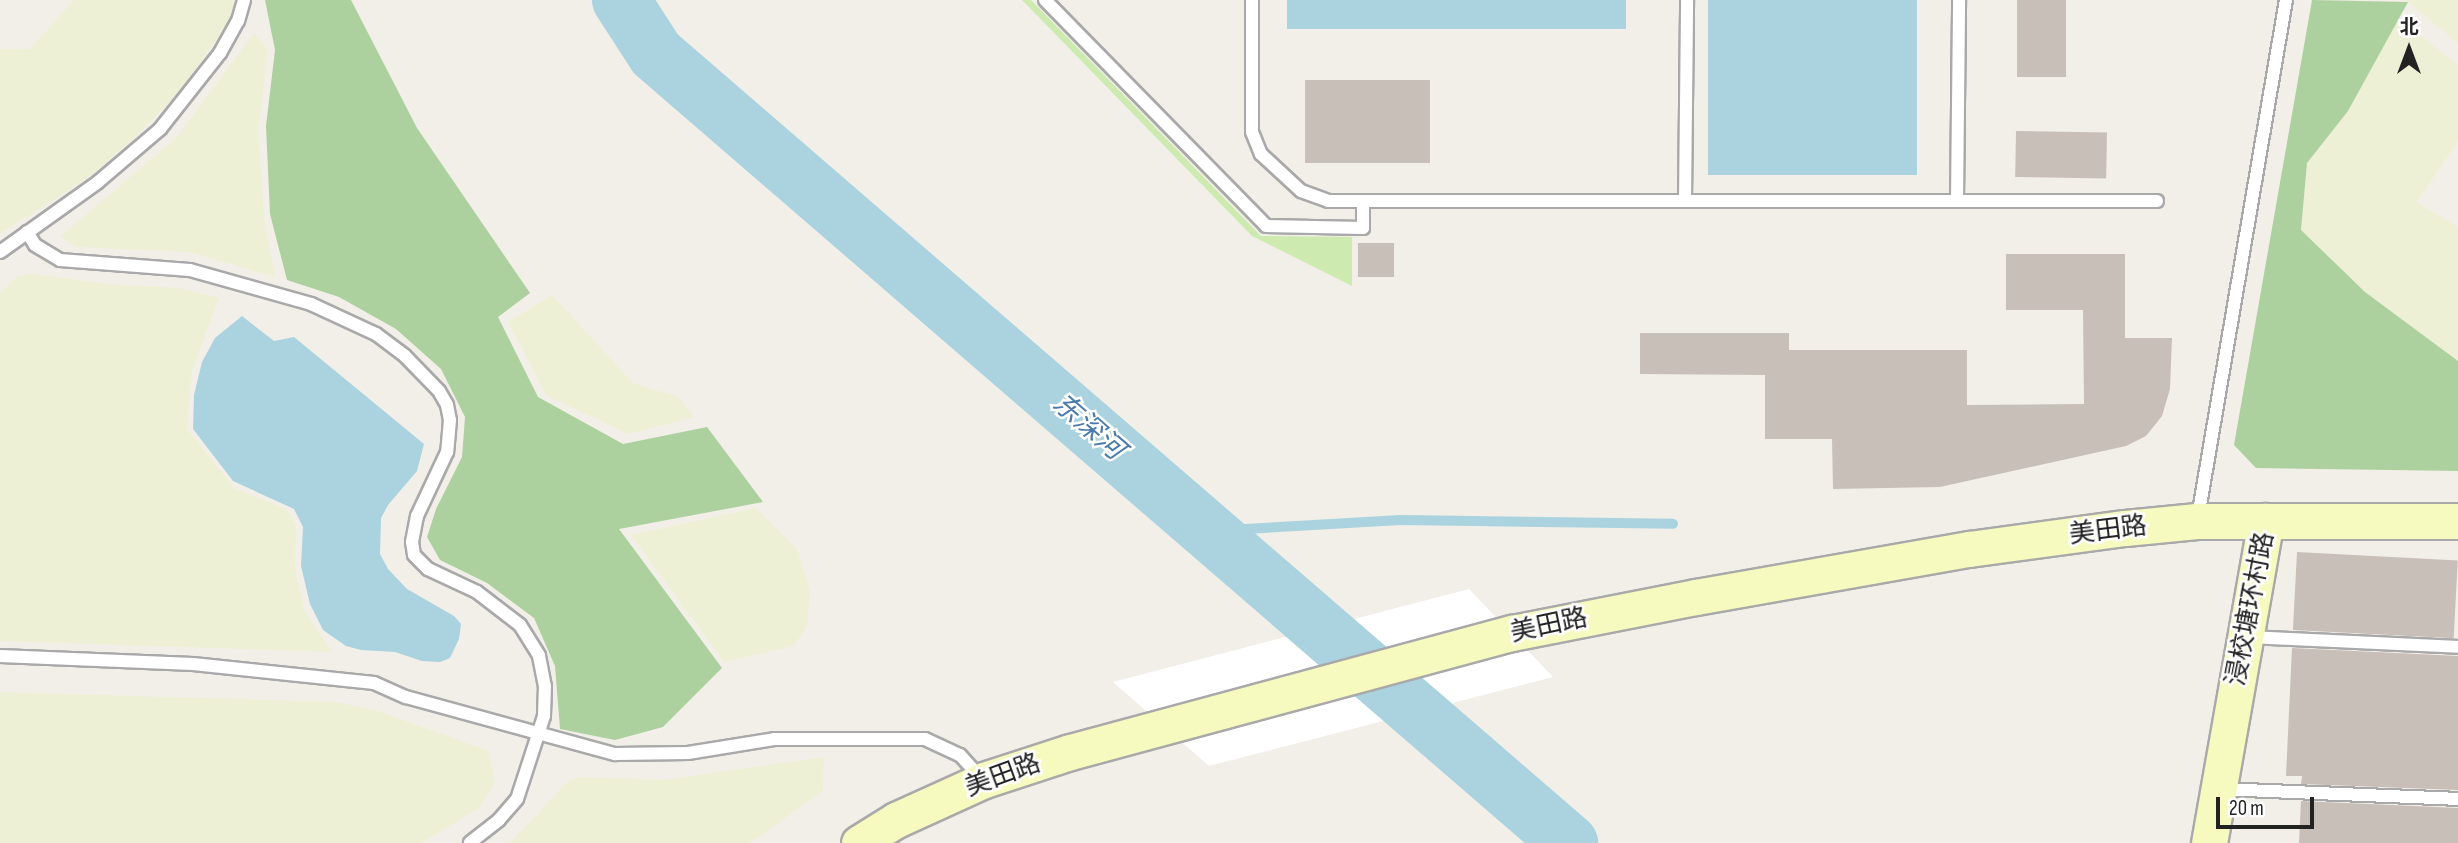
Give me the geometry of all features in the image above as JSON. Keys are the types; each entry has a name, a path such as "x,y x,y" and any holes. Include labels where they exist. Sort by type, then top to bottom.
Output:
{"street":[{"name":"美田路","path":"859,843 896,820 984,780 1162,725 1512,633 1696,597 1969,549 2197,521 2266,521"},
{"name":"浸校塘环村路","path":"2209,843 2266,521 2458,521"}],"lane":[{"path":"0,252 98,182 160,129 220,54 239,21 244,0"},
{"path":"1045,0 1266,226 1363,228 1363,201"},
{"path":"1252,0 1252,132 1261,154 1301,191 1328,201 2157,201"},
{"path":"1685,201 1687,0"},
{"path":"1958,201 1959,0"},
{"path":"2197,521 2286,0"},
{"path":"27,232 35,245 60,260 190,270 311,303 376,334 405,356 439,391 447,405 450,421 445,459 417,516 412,549 418,561 428,569 491,601 520,625 539,656 545,686 544,716 517,799 499,820 470,843"},
{"path":"2245,637 2458,647"},
{"path":"0,656 194,664 365,681 406,697 615,754 688,753 774,739 925,739 960,755 984,780"},
{"path":"2218,789 2458,799"}],"green space":[{"path":"74,0 234,0 233,14 214,43 181,89 141,132 89,177 0,234 0,49 30,49"},
{"path":"265,0 351,0 417,128 530,293 498,317 538,397 623,444 707,427 763,502 619,529 722,668 663,727 615,740 560,729 555,666 534,618 487,583 440,560 427,537 436,509 462,457 465,417 441,369 396,329 339,297 287,280 270,214 266,126 275,50"},
{"path":"1022,0 1031,0 1261,236 1352,237 1352,286 1252,236"},
{"path":"2312,0 2408,2 2348,111 2307,163 2301,230 2365,292 2458,361 2458,471 2256,468 2234,445"},
{"path":"2406,0 2458,0 2458,43 2408,2"},
{"path":"2399,18 2458,65 2458,141 2417,202 2458,227 2458,361 2365,292 2301,230 2307,163 2348,111"},
{"path":"254,33 268,50 258,131 264,217 275,277 189,252 75,247 61,236 177,137"},
{"path":"34,274 108,284 179,288 219,298 192,371 187,429 234,488 286,509 296,525 295,569 305,612 332,652 0,641 0,293 17,276"},
{"path":"552,295 633,383 678,397 694,417 628,434 547,396 508,322"},
{"path":"755,508 798,551 810,591 807,627 793,646 724,662 631,535"},
{"path":"0,692 336,702 378,711 489,751 495,783 478,809 421,843 0,843"},
{"path":"824,757 823,791 750,843 510,843 569,780 579,777 663,780"}],"water":[{"path":"1287,0 1626,0 1626,29 1287,29"},
{"path":"1708,0 1917,0 1917,175 1708,175"},
{"path":"242,316 274,341 294,337 424,444 417,471 388,505 381,518 380,554 388,569 407,589 454,616 461,624 459,639 450,658 440,662 422,661 395,652 361,650 346,646 323,630 310,604 301,566 303,527 294,509 233,481 193,429 194,395 202,362 215,338"}],"pier":[{"path":"1469,589 1553,677 1209,766 1113,682"}],"building":[{"path":"2017,0 2066,0 2066,77 2017,77"},
{"path":"1305,80 1430,80 1430,163 1305,163"},
{"path":"2016,131 2107,133 2106,179 2015,177"},
{"path":"1358,243 1394,243 1394,277 1358,277"},
{"path":"2006,254 2125,254 2125,338 2172,338 2170,389 2162,416 2146,436 2126,446 1940,487 1833,489 1832,439 1765,439 1765,375 1640,374 1640,333 1789,333 1789,350 1967,350 1967,405 2084,404 2083,310 2006,310"},
{"path":"2297,552 2458,560 2454,638 2293,630"},
{"path":"2292,648 2458,656 2458,790 2301,784 2302,776 2286,776"},
{"path":"2301,801 2458,808 2458,843 2299,843"}],"waterway":[{"name":"东深河","path":"621,0 656,54 1569,843"},
{"path":"1210,531 1401,520 1673,524"}]}
